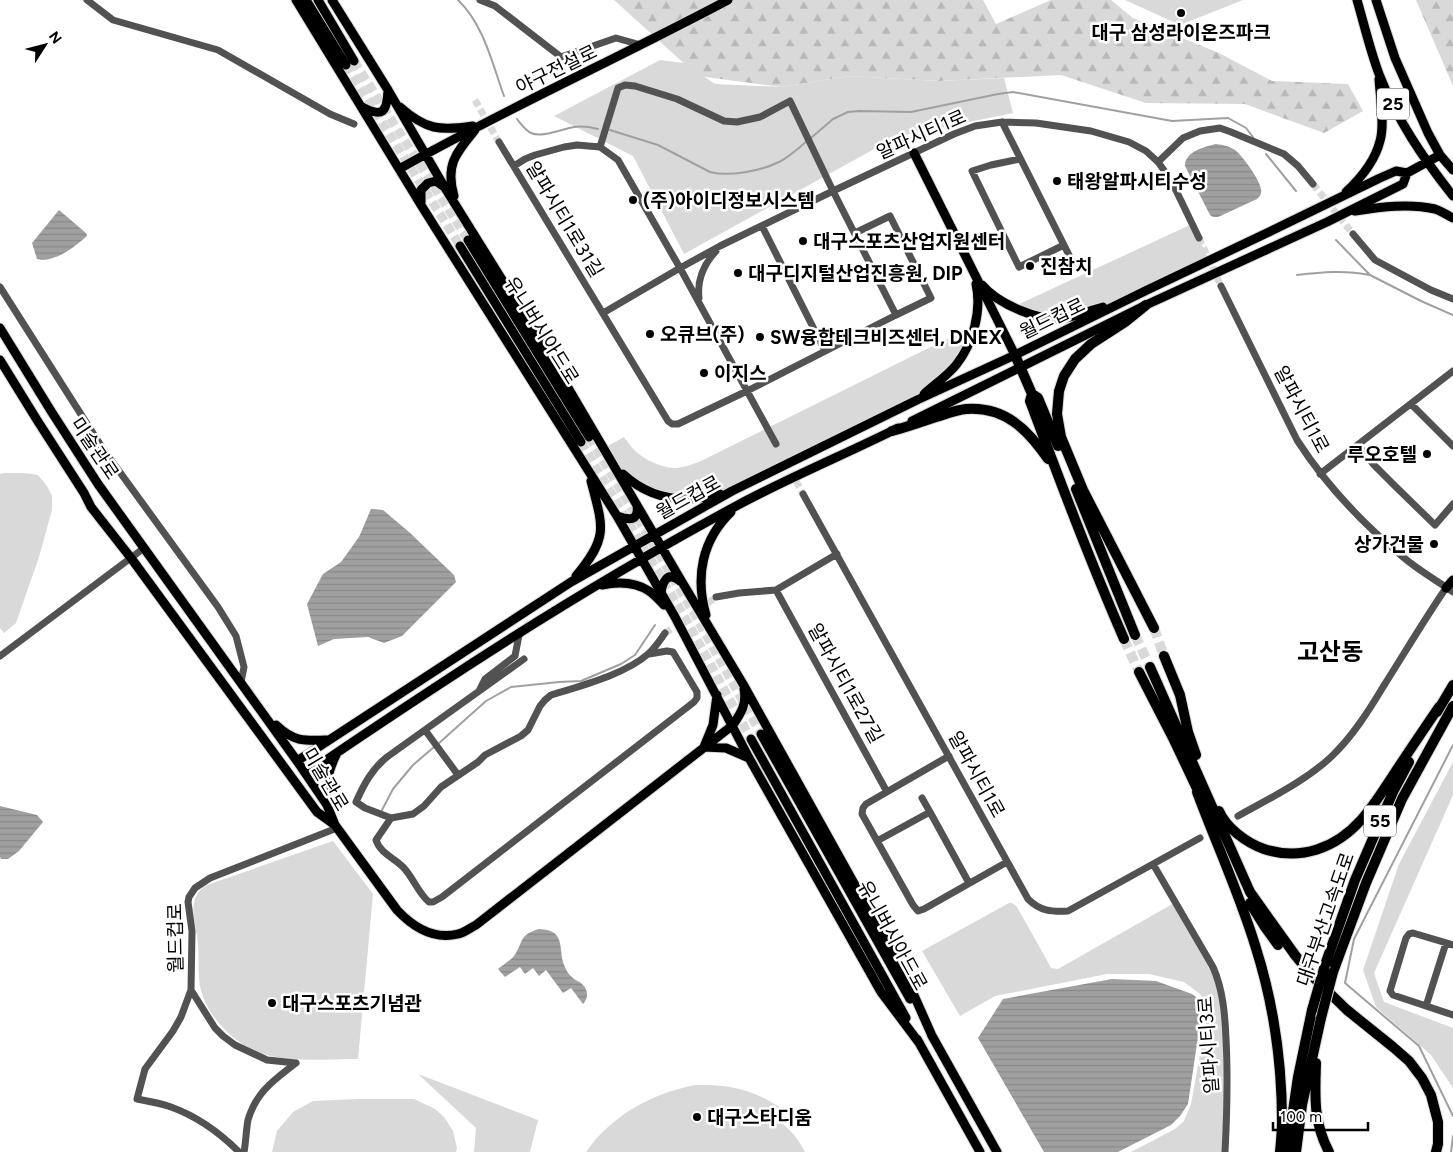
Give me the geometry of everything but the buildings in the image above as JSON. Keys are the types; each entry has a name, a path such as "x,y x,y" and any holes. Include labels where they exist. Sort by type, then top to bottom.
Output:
{"highway":[{"path":"1146,305 1125,322 1091,344 1075,359 1064,376 1057,397 1057,414 1061,437 1083,490 1154,628"},
{"path":"1015,355 1032,394 1038,398 1136,635"},
{"path":"1032,394 1030,401 1056,471 1124,639"},
{"path":"892,432 966,409 989,411 1014,421 1024,429 1032,437 1056,471"},
{"path":"1164,656 1180,695 1197,774"},
{"path":"1150,667 1197,774 1246,896 1265,927 1304,976 1352,1022 1387,1048 1408,1068 1420,1083 1434,1116 1432,1152"},
{"path":"1139,672 1174,740 1197,774"},
{"name":"대구부산고속도로","path":"1296,1152 1302,1105 1330,968 1355,880 1389,801 1453,685"},
{"name":"대구부산고속도로","path":"1287,1152 1298,1077 1312,1010 1402,799 1453,706"},
{"path":"1214,817 1230,826 1244,839 1262,849 1290,854 1319,850 1343,836 1364,817 1440,707"},
{"path":"1214,817 1256,947 1269,999 1276,1039 1280,1086 1282,1122 1280,1152"},
{"path":"1214,817 1250,892 1295,956 1314,978 1347,1010 1394,1047 1422,1078 1432,1095 1438,1122 1436,1152"},
{"path":"1316,1039 1316,1112 1322,1138 1328,1152"}],"main road":[{"path":"296,0 399,169 617,516 675,617 749,758 881,992 920,1044"},
{"path":"306,0 350,63 318,0"},
{"path":"332,0 388,90 445,188 550,357 743,684 905,975 933,1038"},
{"name":"야구전설로","path":"399,169 524,102 728,0"},
{"name":"25","path":"1357,0 1379,73 1395,110 1427,162 1453,196"},
{"name":"25","path":"1376,0 1395,58 1428,133 1440,155 1453,170"},
{"path":"1339,198 1370,166 1381,140 1382,118 1379,73"},
{"path":"362,106 373,112 380,113 384,110 388,90"},
{"path":"393,100 408,114 429,126 448,130 479,126"},
{"path":"457,207 450,182 452,163 460,149 479,126"},
{"path":"914,153 1015,355"},
{"name":"월드컵로","path":"571,582 732,491 917,400 1015,355 1129,298 1380,178 1396,171 1407,173 1440,155"},
{"name":"월드컵로","path":"306,774 522,631 642,559 740,504 892,432 1146,305 1345,213 1403,184 1407,173"},
{"path":"1375,198 1387,181 1380,178"},
{"path":"422,205 421,190 428,183 436,181 445,188"},
{"path":"1345,213 1377,208 1420,207 1437,210 1453,218"},
{"name":"유니버시아드로","path":"460,246 585,439 468,240"},
{"path":"975,276 984,288 1005,303 1021,311 1044,317 1064,318 1129,298"},
{"path":"917,400 955,366 967,348 977,314 978,292 975,276"},
{"name":"미술관로","path":"0,328 98,484 297,761 326,806 336,826"},
{"name":"미술관로","path":"0,360 91,507 317,812 336,826"},
{"path":"610,458 632,482 650,492 663,496 679,499 698,499 732,491"},
{"path":"297,761 571,582 590,560 602,531 600,511 589,473"},
{"path":"617,516 630,520 633,518 637,511 636,503"},
{"path":"708,625 700,590 700,577 704,556 715,531 740,504"},
{"path":"661,594 665,580 676,577 682,582"},
{"path":"1450,590 1453,580"},
{"path":"594,587 611,583 641,587 649,591 675,617"},
{"path":"336,826 397,910 408,921 419,929 432,934 443,936 459,934 476,925 733,725 741,714 746,699 743,684"},
{"path":"703,747 713,725 717,695"},
{"path":"254,700 287,735 305,741 328,740"},
{"name":"유니버시아드로","path":"760,734 998,1152"},
{"name":"유니버시아드로","path":"751,739 980,1152"},
{"path":"703,747 726,748 749,758"},
{"path":"326,806 327,778 337,752"}],"street":[{"path":"87,0 113,20 218,50 330,114 354,124"},
{"path":"480,0 495,6 561,57 616,38 640,45"},
{"path":"600,147 618,88 625,85 635,86 677,99 724,121 738,122 760,117 790,101 896,315"},
{"path":"1002,122 1073,263"},
{"name":"알파시티1로","path":"680,268 720,246 954,134 975,126 1002,122 1036,122 1091,131 1128,142 1146,151 1158,162 1171,180 1199,238"},
{"path":"1158,162 1183,138 1200,131 1220,128 1284,154 1314,184"},
{"name":"알파시티1로31길","path":"499,142 668,422 672,424 678,424 747,391 931,298 890,216 855,233"},
{"path":"514,166 530,157 577,145 600,147 618,160 700,303 776,444"},
{"path":"1020,158 972,171 1019,267 1064,245"},
{"path":"762,226 825,351"},
{"path":"1353,234 1375,260 1431,290 1453,299"},
{"path":"700,303 699,278 709,259 720,246"},
{"path":"603,313 680,268"},
{"name":"알파시티1로","path":"1221,286 1297,440 1320,474 1364,523 1404,558 1450,590"},
{"path":"0,287 103,449 218,607 236,636 244,667 241,682"},
{"path":"1320,474 1411,404 1450,378 1453,371"},
{"path":"1411,404 1453,446"},
{"path":"1358,445 1395,486 1435,525 1453,504"},
{"name":"알파시티1로","path":"803,494 1007,862 1028,899 1034,905 1043,910 1053,912 1068,911 1200,838"},
{"path":"0,656 144,548"},
{"path":"716,596 739,592 776,590 837,554"},
{"name":"알파시티1로27길","path":"776,590 888,792"},
{"path":"1238,816 1299,782 1319,768 1341,747 1366,714 1450,590"},
{"path":"479,692 485,679 515,656 522,631"},
{"path":"649,654 665,633"},
{"path":"508,640 518,641"},
{"path":"391,818 376,840 378,844 392,860 404,868 429,902 437,901 697,698 697,692 673,652 667,650 649,654 626,668 599,680 551,696 545,700 528,730 522,736 485,755 441,786 424,806 413,814 391,818 365,808 356,802 366,782 378,765 524,659"},
{"path":"425,730 458,775"},
{"path":"949,756 866,804 862,814 913,905 918,910 924,909 1007,862"},
{"path":"922,798 969,883"},
{"path":"877,841 930,812"},
{"name":"월드컵로","path":"239,1152 227,1140 193,1117 170,1107 137,1099 145,1069 160,1050 181,1017 191,990 192,931 189,897 195,888 210,878 336,826"},
{"name":"알파시티3로","path":"1153,864 1218,978 1224,1008 1228,1063 1226,1152"},
{"path":"1426,1006 1450,944 1413,932 1406,938 1390,991 1393,995 1426,1006 1453,1015"},
{"path":"191,990 215,1028 235,1046 267,1060 296,1063 273,1081 256,1099 248,1121 244,1152"}],"green space":[{"path":"614,0 983,0 996,24 1051,0 1111,0 1133,18 1219,53 1272,81 1348,84 1363,111 1324,133 1245,104 1146,103 1061,75 939,81 849,76 782,87 698,76"},
{"name":"대구 삼성라이온즈파크","path":"1125,0 1243,0 1180,25"},
{"path":"1416,0 1453,0 1453,86"},
{"path":"660,60 684,63 715,84 782,87 849,76 939,81 1004,78 1013,113 896,137 684,254 633,156 554,116"},
{"path":"1192,224 1209,260 1129,298 1064,318 1013,307"},
{"path":"975,325 967,348 924,394 712,496 663,496 620,471 604,448 624,437 645,459 672,468 688,466"},
{"path":"0,474 38,475 52,496 52,510 39,557 16,623 4,633 0,628"},
{"path":"1453,762 1453,795 1374,973 1384,1002 1453,1028 1453,1088 1431,1055 1376,1007 1363,970 1399,864"},
{"path":"333,841 373,894 358,1059 313,1060 270,1056 247,1047 236,1039 217,1020 203,998 199,980 194,901 201,890 207,885"},
{"path":"1176,902 1213,967 1222,995 1225,1152 1131,1152 1175,1129 1184,1121 1191,1104 1206,1022 1206,1006 1200,994 1184,982 1149,974 1107,974 995,996 960,1016 922,951 1012,903 1017,907 1051,968 1058,969"},
{"path":"418,1074 538,1120 530,1152 474,1152 476,1128"},
{"name":"대구스타디움","path":"695,1085 740,1089 760,1096 781,1108 770,1113 794,1135 805,1152 586,1152 608,1127 634,1108 663,1094"},
{"path":"414,1099 435,1109 444,1117 453,1131 457,1148 456,1152 272,1152 277,1131 293,1112 313,1101"}],"shaded area":[{"path":"1216,144 1228,147 1238,153 1254,174 1260,185 1261,192 1257,199 1218,217 1213,217 1210,215 1185,166 1188,157 1192,153 1201,148"},
{"path":"59,210 86,233 87,236 70,250 57,257 44,260 37,259 32,243"},
{"path":"371,509 383,510 409,532 454,575 456,582 402,636 384,643 368,637 334,639 318,646 307,604 323,574 341,562 359,537"},
{"path":"0,806 37,815 43,822 19,851 8,859 1,859 0,857"},
{"path":"539,929 548,930 558,937 566,970 587,991 583,1004 571,988 563,993 546,970 539,976 533,968 525,974 520,967 505,977 498,969 515,955 525,936"},
{"path":"1112,979 1156,981 1192,994 1200,1000 1202,1010 1188,1104 1171,1125 1118,1152 1044,1152 978,1038 1003,999"}],"waterway":[{"path":"458,0 467,10 481,33 504,96"},
{"path":"811,138 833,119 848,112 911,112 1013,92 1172,121 1228,118 1246,128 1253,137"},
{"path":"517,119 523,127 536,134 546,134 577,127 598,129"},
{"path":"610,130 658,145 710,172 726,174 745,172 772,165 786,158 807,141"},
{"path":"1266,154 1296,191"},
{"path":"1336,240 1370,275 1453,315"},
{"path":"1297,275 1334,272 1370,275"},
{"path":"438,744 486,701 511,687 581,681 621,664 635,655 655,625"},
{"path":"1453,745 1354,939 1345,983 1419,1046 1453,1116"},
{"path":"382,810 393,789 413,765 434,747"},
{"path":"1451,1152 1453,1136"}],"tunnel":[{"path":"354,61 468,240"},
{"path":"346,65 460,246"},
{"path":"475,100 499,142"},
{"path":"1313,184 1353,234"},
{"path":"1199,238 1221,286"},
{"path":"589,437 695,615 761,734"},
{"path":"581,442 687,621 751,739"},
{"path":"776,444 803,494"},
{"path":"665,633 716,597"},
{"path":"1154,628 1164,656"},
{"path":"1135,635 1150,667"},
{"path":"1124,639 1139,672"}],"place":[{"name":"대구 삼성라이온즈파크","path":"1181,13"},
{"name":"태왕알파시티수성","path":"1057,181"},
{"name":"(주)아이디정보시스템","path":"633,200"},
{"name":"대구스포츠산업지원센터","path":"803,241"},
{"name":"진참치","path":"1030,266"},
{"name":"대구디지털산업진흥원, DIP","path":"738,273"},
{"name":"오큐브(주)","path":"650,334"},
{"name":"SW융합테크비즈센터, DNEX","path":"760,337"},
{"name":"이지스","path":"704,373"},
{"name":"루오호텔","path":"1427,454"},
{"name":"상가건물","path":"1434,544"},
{"name":"대구스포츠기념관","path":"272,1003"},
{"name":"대구스타디움","path":"697,1117"}],"district":[{"name":"고산동","path":"1330,652"}]}
